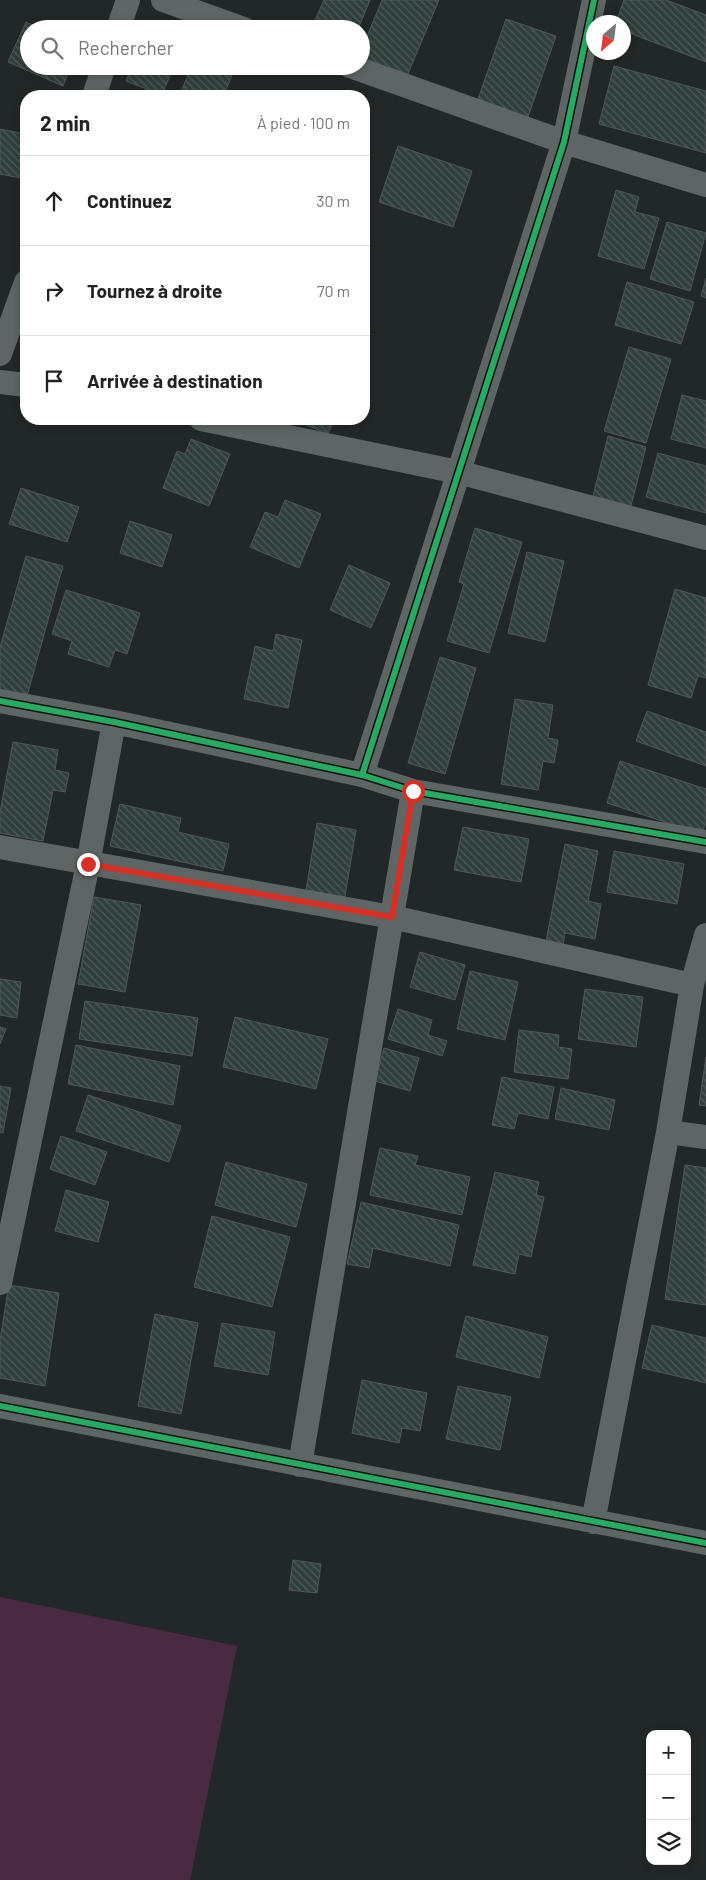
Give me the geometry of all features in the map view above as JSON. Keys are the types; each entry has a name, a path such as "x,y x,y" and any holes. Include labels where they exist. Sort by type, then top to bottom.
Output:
{"street":[{"path":"121,20 128,0"},
{"path":"163,0 219,20"},
{"path":"362,775 564,142 594,0"},
{"path":"370,73 564,142 706,184"},
{"path":"96,90 101,75"},
{"path":"0,354 20,299"},
{"path":"0,382 20,384"},
{"path":"230,425 458,472 706,538"},
{"path":"0,700 114,722 362,775 413,791 706,842"},
{"path":"0,1283 88,864 114,722"},
{"path":"300,1465 413,791"},
{"path":"0,848 392,917 692,986"},
{"path":"594,1522 668,1132 692,986 706,934"},
{"path":"668,1132 706,1137"},
{"path":"0,1406 706,1543"}],"shaded area":[{"path":"0,1597 237,1646 190,1880 0,1880"}],"building":[{"path":"324,0 370,0 362,20 315,20"},
{"path":"382,0 439,0 407,76 370,61 370,29"},
{"path":"624,0 666,0 706,15 706,62 631,34 631,15 619,15"},
{"path":"506,19 556,36 528,117 478,99"},
{"path":"20,35 20,67 8,62"},
{"path":"614,66 706,91 706,153 599,124"},
{"path":"38,75 67,75 63,86"},
{"path":"128,75 170,75 164,90 149,90 126,81"},
{"path":"188,75 232,76 226,90 182,90"},
{"path":"0,129 20,133 20,178 0,174"},
{"path":"398,146 472,171 453,227 379,202"},
{"path":"616,190 639,197 635,212 659,218 644,269 598,256"},
{"path":"667,222 706,233 690,291 650,279"},
{"path":"706,278 706,298 701,296"},
{"path":"627,282 694,302 681,344 615,325"},
{"path":"629,347 671,359 646,443 604,431"},
{"path":"682,395 706,401 706,448 671,439"},
{"path":"306,425 332,425 328,434"},
{"path":"608,436 646,447 631,506 593,496"},
{"path":"191,439 230,454 209,506 163,488 177,451 185,454"},
{"path":"658,453 706,466 706,513 646,497"},
{"path":"21,488 79,507 67,542 9,524"},
{"path":"285,500 321,514 299,568 250,547 265,512 278,517"},
{"path":"130,521 172,535 162,567 120,553"},
{"path":"475,528 522,542 489,653 447,641 464,584 459,582"},
{"path":"527,552 564,561 545,642 508,633"},
{"path":"26,556 63,566 27,696 0,689 0,647"},
{"path":"349,565 390,583 371,628 330,610"},
{"path":"675,589 706,598 706,678 698,676 691,698 648,685"},
{"path":"66,590 140,613 127,654 115,650 109,667 68,654 72,641 52,634"},
{"path":"276,634 302,640 288,708 244,699 255,646 273,651"},
{"path":"440,657 476,668 445,774 408,763"},
{"path":"515,699 553,705 548,738 558,740 554,763 543,761 538,790 501,784"},
{"path":"647,711 706,732 706,766 636,741"},
{"path":"13,742 58,750 55,770 69,773 65,792 53,790 43,841 0,833 0,812"},
{"path":"620,761 706,789 706,821 702,834 607,803"},
{"path":"120,804 181,818 178,832 229,844 223,871 110,846"},
{"path":"317,823 356,830 344,902 305,896"},
{"path":"463,827 529,839 521,882 454,870"},
{"path":"565,844 598,851 588,901 601,904 595,939 565,933 563,945 546,941"},
{"path":"614,851 684,864 677,904 607,892"},
{"path":"94,897 141,905 125,992 78,984"},
{"path":"420,952 465,965 455,1000 410,987"},
{"path":"470,971 518,982 505,1040 457,1029"},
{"path":"0,979 21,982 17,1018 0,1015"},
{"path":"585,989 643,997 636,1047 578,1039"},
{"path":"85,1001 198,1018 192,1056 79,1039"},
{"path":"398,1009 432,1020 428,1035 447,1041 442,1056 388,1039"},
{"path":"235,1017 328,1039 316,1089 223,1067"},
{"path":"0,1027 6,1029 0,1044"},
{"path":"519,1030 559,1035 558,1047 572,1049 568,1079 514,1072"},
{"path":"76,1045 180,1066 173,1105 68,1084"},
{"path":"384,1048 419,1058 410,1091 375,1081"},
{"path":"706,1057 706,1106 699,1105"},
{"path":"502,1077 554,1087 548,1119 518,1113 514,1129 492,1125"},
{"path":"0,1086 11,1088 3,1133 0,1132"},
{"path":"561,1088 615,1100 609,1130 555,1119"},
{"path":"88,1095 181,1126 169,1162 76,1131"},
{"path":"61,1136 107,1152 95,1185 50,1169"},
{"path":"380,1148 418,1156 415,1165 470,1177 462,1215 370,1195"},
{"path":"226,1162 307,1184 296,1227 215,1205"},
{"path":"685,1165 706,1168 706,1305 665,1299"},
{"path":"495,1172 539,1182 536,1195 544,1197 531,1257 519,1254 515,1274 473,1265"},
{"path":"66,1190 109,1202 98,1242 55,1231"},
{"path":"361,1202 459,1225 450,1266 373,1248 369,1268 347,1264"},
{"path":"212,1216 290,1237 272,1307 194,1287"},
{"path":"9,1285 59,1293 45,1386 0,1378 0,1340"},
{"path":"155,1314 198,1323 181,1414 138,1406"},
{"path":"466,1316 548,1337 539,1378 456,1357"},
{"path":"222,1323 275,1332 268,1375 214,1366"},
{"path":"652,1325 706,1338 706,1383 642,1368"},
{"path":"362,1380 427,1393 420,1431 402,1428 399,1443 352,1433"},
{"path":"458,1386 511,1397 500,1450 446,1439"},
{"path":"293,1560 321,1564 317,1593 289,1590"}],"cycle path":[{"path":"362,775 564,142 594,0"},
{"path":"0,701 114,722 362,775 413,791 706,842"},
{"path":"0,1406 706,1543"}],"route":[{"path":"88,864 392,917 413,791"}]}
